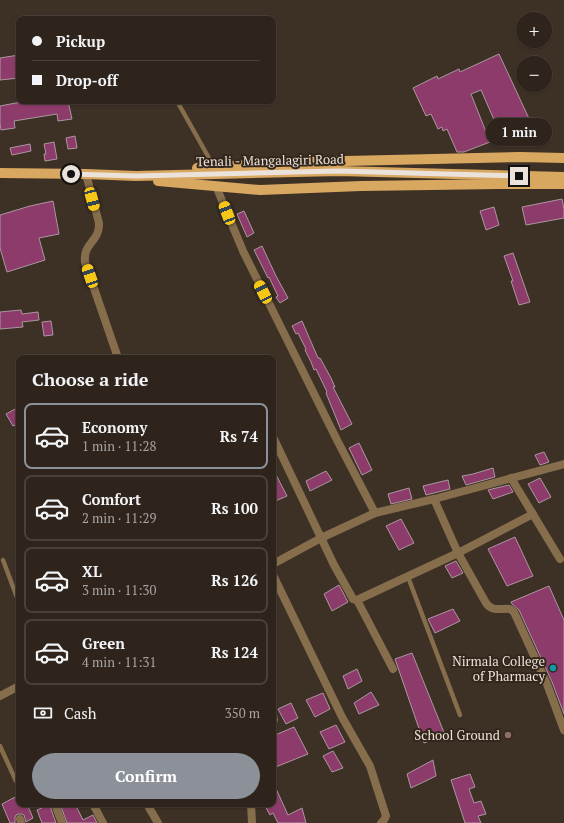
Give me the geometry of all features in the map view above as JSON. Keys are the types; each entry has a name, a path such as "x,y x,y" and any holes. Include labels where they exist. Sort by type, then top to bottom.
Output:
{"main road":[{"path":"114,175 302,162 520,157 564,158"},
{"name":"Tenali - Mangalagiri Road","path":"0,173 136,176 339,171 564,177"},
{"path":"114,175 260,190 376,186 564,184"}],"street":[{"path":"86,174 99,223 99,229 98,235 87,248 85,262 117,355"},
{"path":"216,186 243,251 375,513"},
{"path":"276,443 334,565 353,599 357,600 394,669"},
{"path":"276,562 321,538 375,513 434,499 564,464"},
{"path":"511,478 560,559"},
{"path":"434,499 458,553 489,608 510,609 514,612 547,684 564,730"},
{"path":"357,600 458,553 533,514"},
{"path":"276,581 342,717 370,766 386,816 381,823"},
{"path":"0,696 16,688"},
{"path":"56,807 62,823"},
{"path":"95,807 103,823"},
{"path":"149,807 158,823"},
{"path":"251,807 252,823"}],"lane":[{"path":"178,104 214,167"},
{"path":"3,560 16,595"},
{"path":"408,577 460,715"},
{"path":"0,746 16,781"}],"building":[{"path":"499,54 532,125 502,138 481,90 471,94 490,142 464,152 457,152 447,129 443,131 442,127 438,129 431,114 426,116 413,88 437,76 438,79 459,69 460,72"},
{"path":"16,55 16,78 0,80 0,58"},
{"path":"16,103 69,104 72,119 58,121 57,114 14,121 15,128 1,130 0,106"},
{"path":"75,136 77,148 68,149 66,138"},
{"path":"54,142 57,159 45,161 44,154 46,154 44,144"},
{"path":"30,144 31,151 12,155 10,148"},
{"path":"562,199 564,218 526,225 522,207"},
{"path":"53,201 59,234 39,238 45,260 7,272 0,248 0,215"},
{"path":"494,207 499,225 486,230 480,211"},
{"path":"244,211 254,233 247,237 237,214"},
{"path":"262,246 288,298 280,303 276,297 278,296 269,277 268,278 254,250"},
{"path":"513,253 530,302 519,305 511,281 513,281 504,256"},
{"path":"21,310 22,314 38,312 39,320 22,322 23,327 0,329 0,312"},
{"path":"51,321 53,335 44,336 42,322"},
{"path":"302,321 318,358 320,358 331,378 335,387 333,387 352,424 341,430 326,393 327,392 316,369 314,370 298,333 296,334 292,326"},
{"path":"16,409 16,424 13,426 6,414"},
{"path":"359,443 372,470 362,475 349,448"},
{"path":"544,452 549,462 540,465 535,455"},
{"path":"493,468 495,477 466,485 462,476 473,474"},
{"path":"326,471 332,480 310,491 306,481"},
{"path":"276,475 287,496 276,501"},
{"path":"540,478 551,497 539,503 528,484"},
{"path":"448,480 450,489 426,495 423,486"},
{"path":"509,485 513,492 493,499 488,490"},
{"path":"409,488 412,499 391,504 388,494"},
{"path":"401,519 414,543 399,550 386,526"},
{"path":"515,537 533,576 507,586 488,549"},
{"path":"456,561 463,573 452,578 445,566"},
{"path":"339,585 348,602 332,611 324,594"},
{"name":"Nirmala College of Pharmacy","path":"549,586 564,620 564,714 552,682 519,610 511,602"},
{"path":"453,609 460,621 435,633 428,619"},
{"path":"412,653 445,735 424,743 395,659"},
{"path":"357,669 362,681 348,689 343,676"},
{"path":"371,692 379,705 359,714 354,703"},
{"path":"323,693 330,709 315,717 306,700"},
{"path":"291,703 298,718 286,724 278,709"},
{"path":"336,725 345,742 329,749 320,732"},
{"path":"294,727 308,754 276,767 276,735"},
{"path":"333,751 343,768 332,772 323,756"},
{"path":"433,760 436,776 411,788 407,774"},
{"path":"470,774 475,787 469,789 474,803 481,801 486,814 478,816 481,823 465,823 451,780"},
{"path":"276,789 288,815 302,808 306,823 278,823 273,813 270,815 266,807 276,807"},
{"path":"16,797 16,807 28,807 33,818 26,822 24,815 19,814 15,817 15,823 10,823 2,804"},
{"path":"44,807 51,807 56,823 42,823 37,810"},
{"path":"61,807 76,807 83,820 93,815 97,823 67,823"}],"place":[{"name":"Nirmala College of Pharmacy","path":"553,668"},
{"name":"School Ground","path":"508,735"}],"route":[{"path":"71,174 136,176 339,171 519,176"}]}
